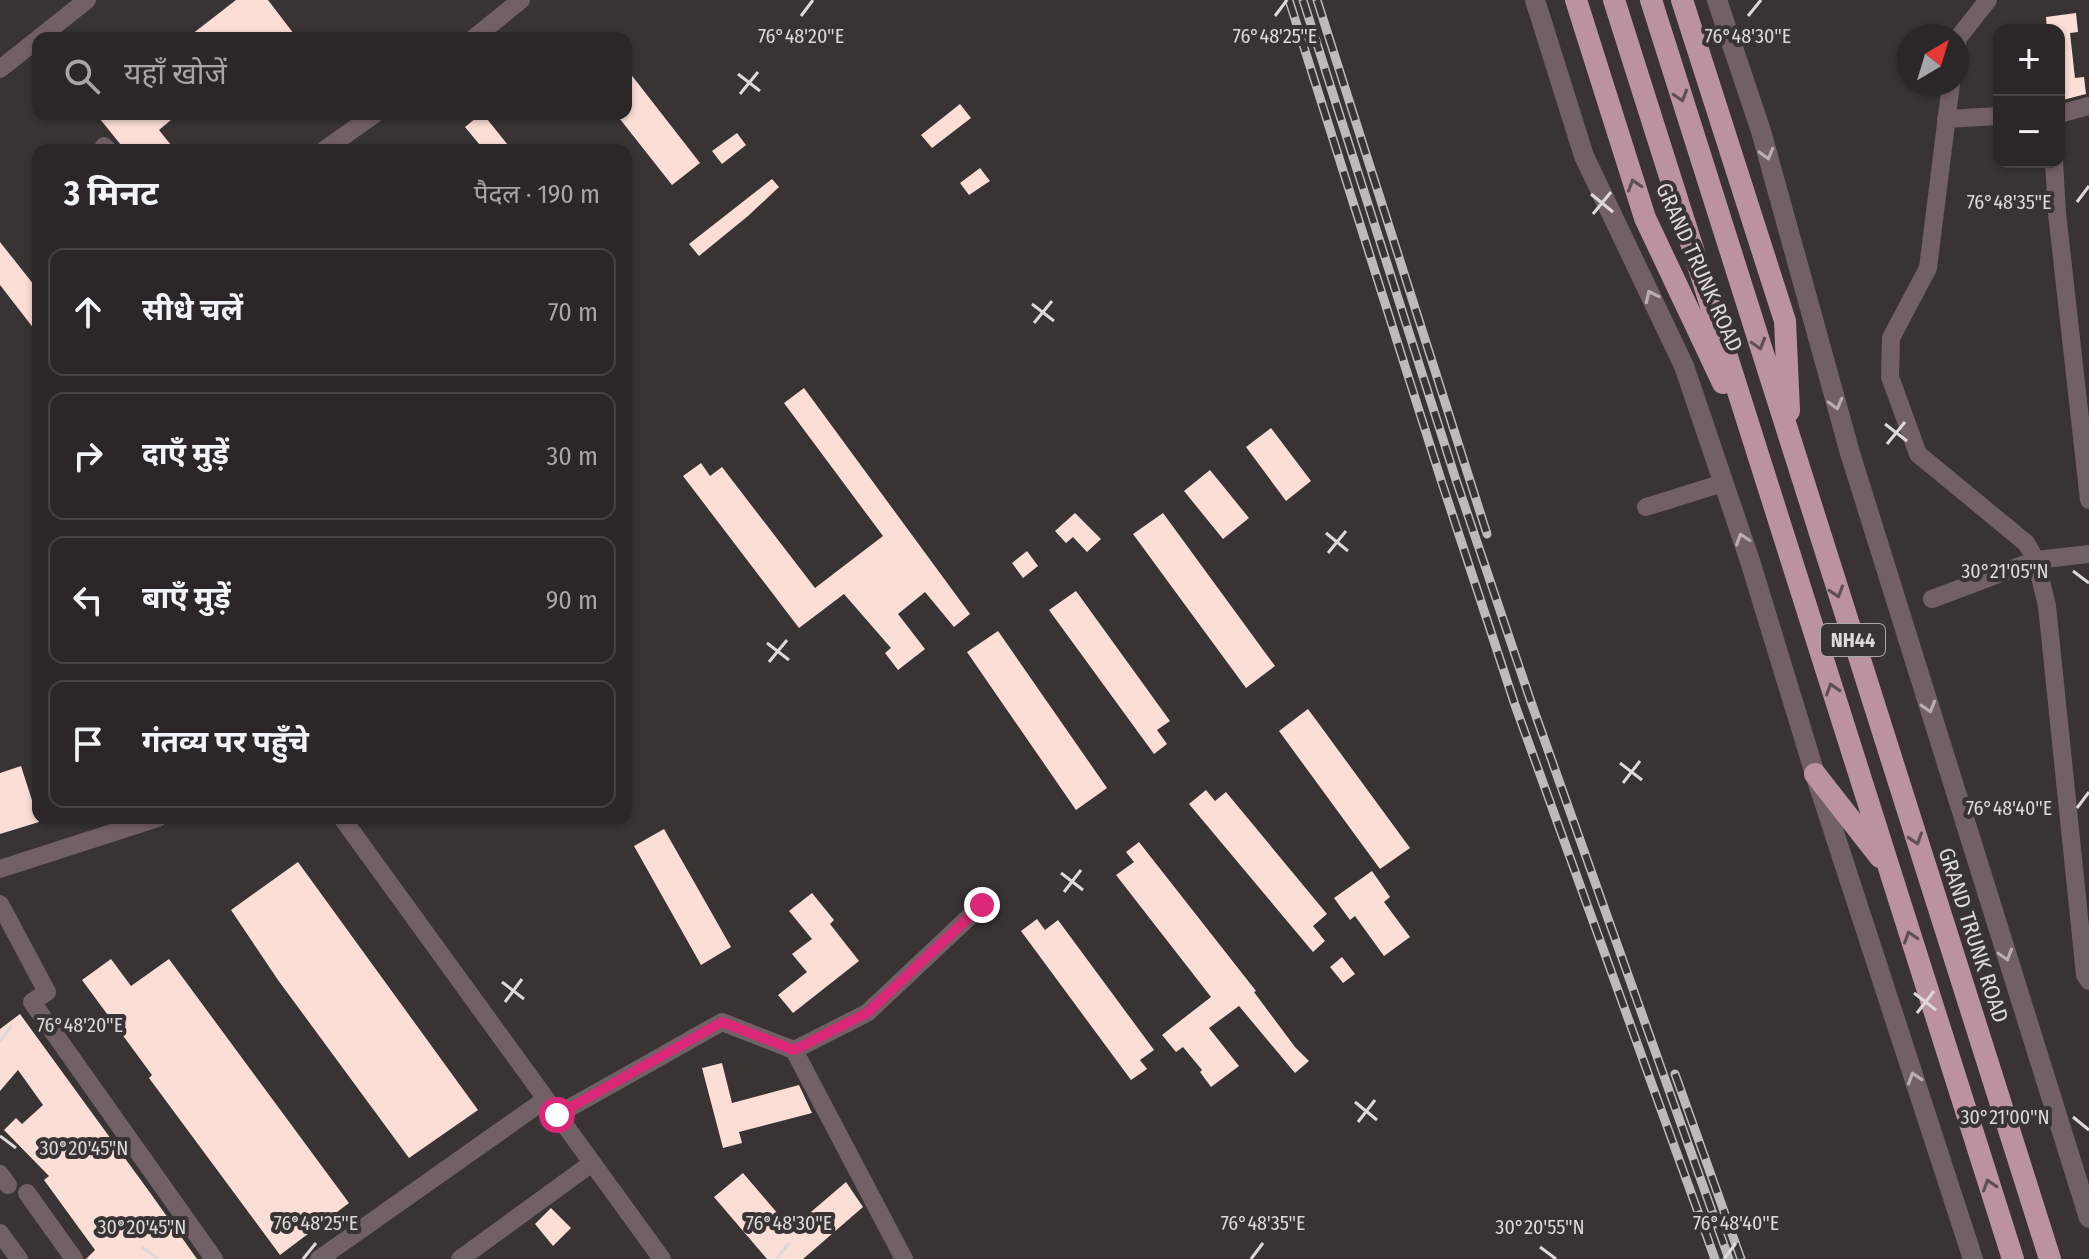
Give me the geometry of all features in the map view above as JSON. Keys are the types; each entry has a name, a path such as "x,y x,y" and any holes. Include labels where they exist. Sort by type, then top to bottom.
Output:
{"highway":[{"name":"GRAND TRUNK ROAD","path":"1576,0 1645,218 1759,460"},
{"name":"GRAND TRUNK ROAD","path":"1614,0 2013,1259"},
{"name":"GRAND TRUNK ROAD","path":"1683,3 1785,321 1790,444"},
{"name":"GRAND TRUNK ROAD","path":"1654,11 2050,1259"},
{"path":"1815,774 1888,868"}],"street":[{"path":"47,32 87,0"},
{"path":"481,32 521,0"},
{"path":"1535,0 1584,156 1684,366 1973,1259"},
{"path":"1717,0 1761,131 1850,453 2089,1218"},
{"path":"1969,24 1988,0"},
{"path":"0,69 32,44"},
{"path":"1949,96 1928,268 1891,338 1890,377 1918,454 2026,543 2036,560 2047,606 2085,975 2089,981"},
{"path":"2065,112 2089,106"},
{"path":"1946,119 1993,116"},
{"path":"332,144 366,120"},
{"path":"2054,168 2089,500"},
{"path":"1646,507 1723,483"},
{"path":"1932,599 2036,560 2089,554"},
{"path":"0,869 139,824"},
{"path":"346,824 662,1259"},
{"path":"0,904 47,992 32,1002 214,1259"},
{"path":"794,1050 867,1013 982,905"},
{"path":"557,1115 722,1022 794,1050 904,1259"},
{"path":"319,1259 546,1099"},
{"path":"460,1259 592,1163"},
{"path":"27,1193 74,1259"},
{"path":"0,1233 19,1259"}],"building":[{"path":"236,0 268,0 292,32 253,32 195,32"},
{"path":"2076,13 2078,32 2070,33 2075,78 2084,77 2086,94 2065,99 2065,24 2047,24 2046,17"},
{"path":"632,76 700,163 672,185 621,120 632,120"},
{"path":"960,104 971,118 932,148 921,135"},
{"path":"101,120 171,120 159,130 170,144 120,144"},
{"path":"474,120 488,120 507,144 479,144 465,127"},
{"path":"737,133 746,145 722,164 712,151"},
{"path":"980,168 990,181 969,195 960,183"},
{"path":"772,179 779,187 699,256 689,244"},
{"path":"0,242 32,282 32,326 0,285"},
{"path":"804,388 970,614 954,627 925,592 898,614 925,649 898,670 885,653 891,648 844,594 799,628 683,476 701,463 710,476 722,467 815,588 883,536 784,403"},
{"path":"1271,428 1311,481 1286,501 1246,447"},
{"path":"1210,470 1249,518 1223,539 1184,491"},
{"path":"1075,513 1101,539 1087,552 1073,537 1066,543 1055,531"},
{"path":"1163,513 1275,666 1246,688 1133,534"},
{"path":"1027,551 1038,566 1023,578 1012,563"},
{"path":"1076,591 1170,721 1157,730 1167,744 1154,754 1049,610"},
{"path":"998,631 1107,788 1076,810 967,652"},
{"path":"1308,709 1410,848 1380,869 1279,731"},
{"path":"21,766 32,800 32,824 0,834 0,773"},
{"path":"1206,790 1215,801 1226,792 1327,914 1313,926 1325,941 1313,952 1189,804"},
{"path":"664,829 731,947 701,965 634,846"},
{"path":"1139,842 1256,991 1295,1047 1309,1061 1295,1073 1239,1006 1209,1028 1239,1066 1211,1087 1183,1047 1176,1052 1162,1035 1211,997 1116,875 1134,862 1126,852"},
{"path":"298,862 478,1110 409,1158 278,980 231,910"},
{"path":"1372,871 1390,897 1384,902 1410,937 1384,956 1355,916 1350,920 1334,898"},
{"path":"812,893 834,920 830,924 859,961 793,1013 778,995 807,972 792,954 812,939 789,911"},
{"path":"1037,919 1045,930 1058,920 1154,1050 1140,1060 1147,1069 1131,1080 1021,931"},
{"path":"1342,957 1355,974 1343,983 1330,967"},
{"path":"111,959 131,986 169,959 349,1203 280,1255 149,1078 152,1075 82,980"},
{"path":"20,1014 197,1259 86,1259 95,1250 44,1180 49,1176 4,1130 16,1118 22,1124 43,1105 18,1070 0,1091 0,1029"},
{"path":"722,1063 732,1103 799,1085 812,1113 739,1132 742,1143 723,1148 702,1068"},
{"path":"743,1173 791,1229 846,1182 863,1207 803,1259 767,1259 714,1197"},
{"path":"551,1208 571,1228 553,1246 535,1224"}],"railway":[{"path":"1289,0 1515,705 1715,1259"},
{"path":"1303,0 1455,477 1531,702 1729,1259"},
{"path":"1317,0 1487,534"},
{"path":"1675,1074 1741,1259"}],"route":[{"path":"557,1115 722,1022 794,1050 867,1013 982,905"}]}
